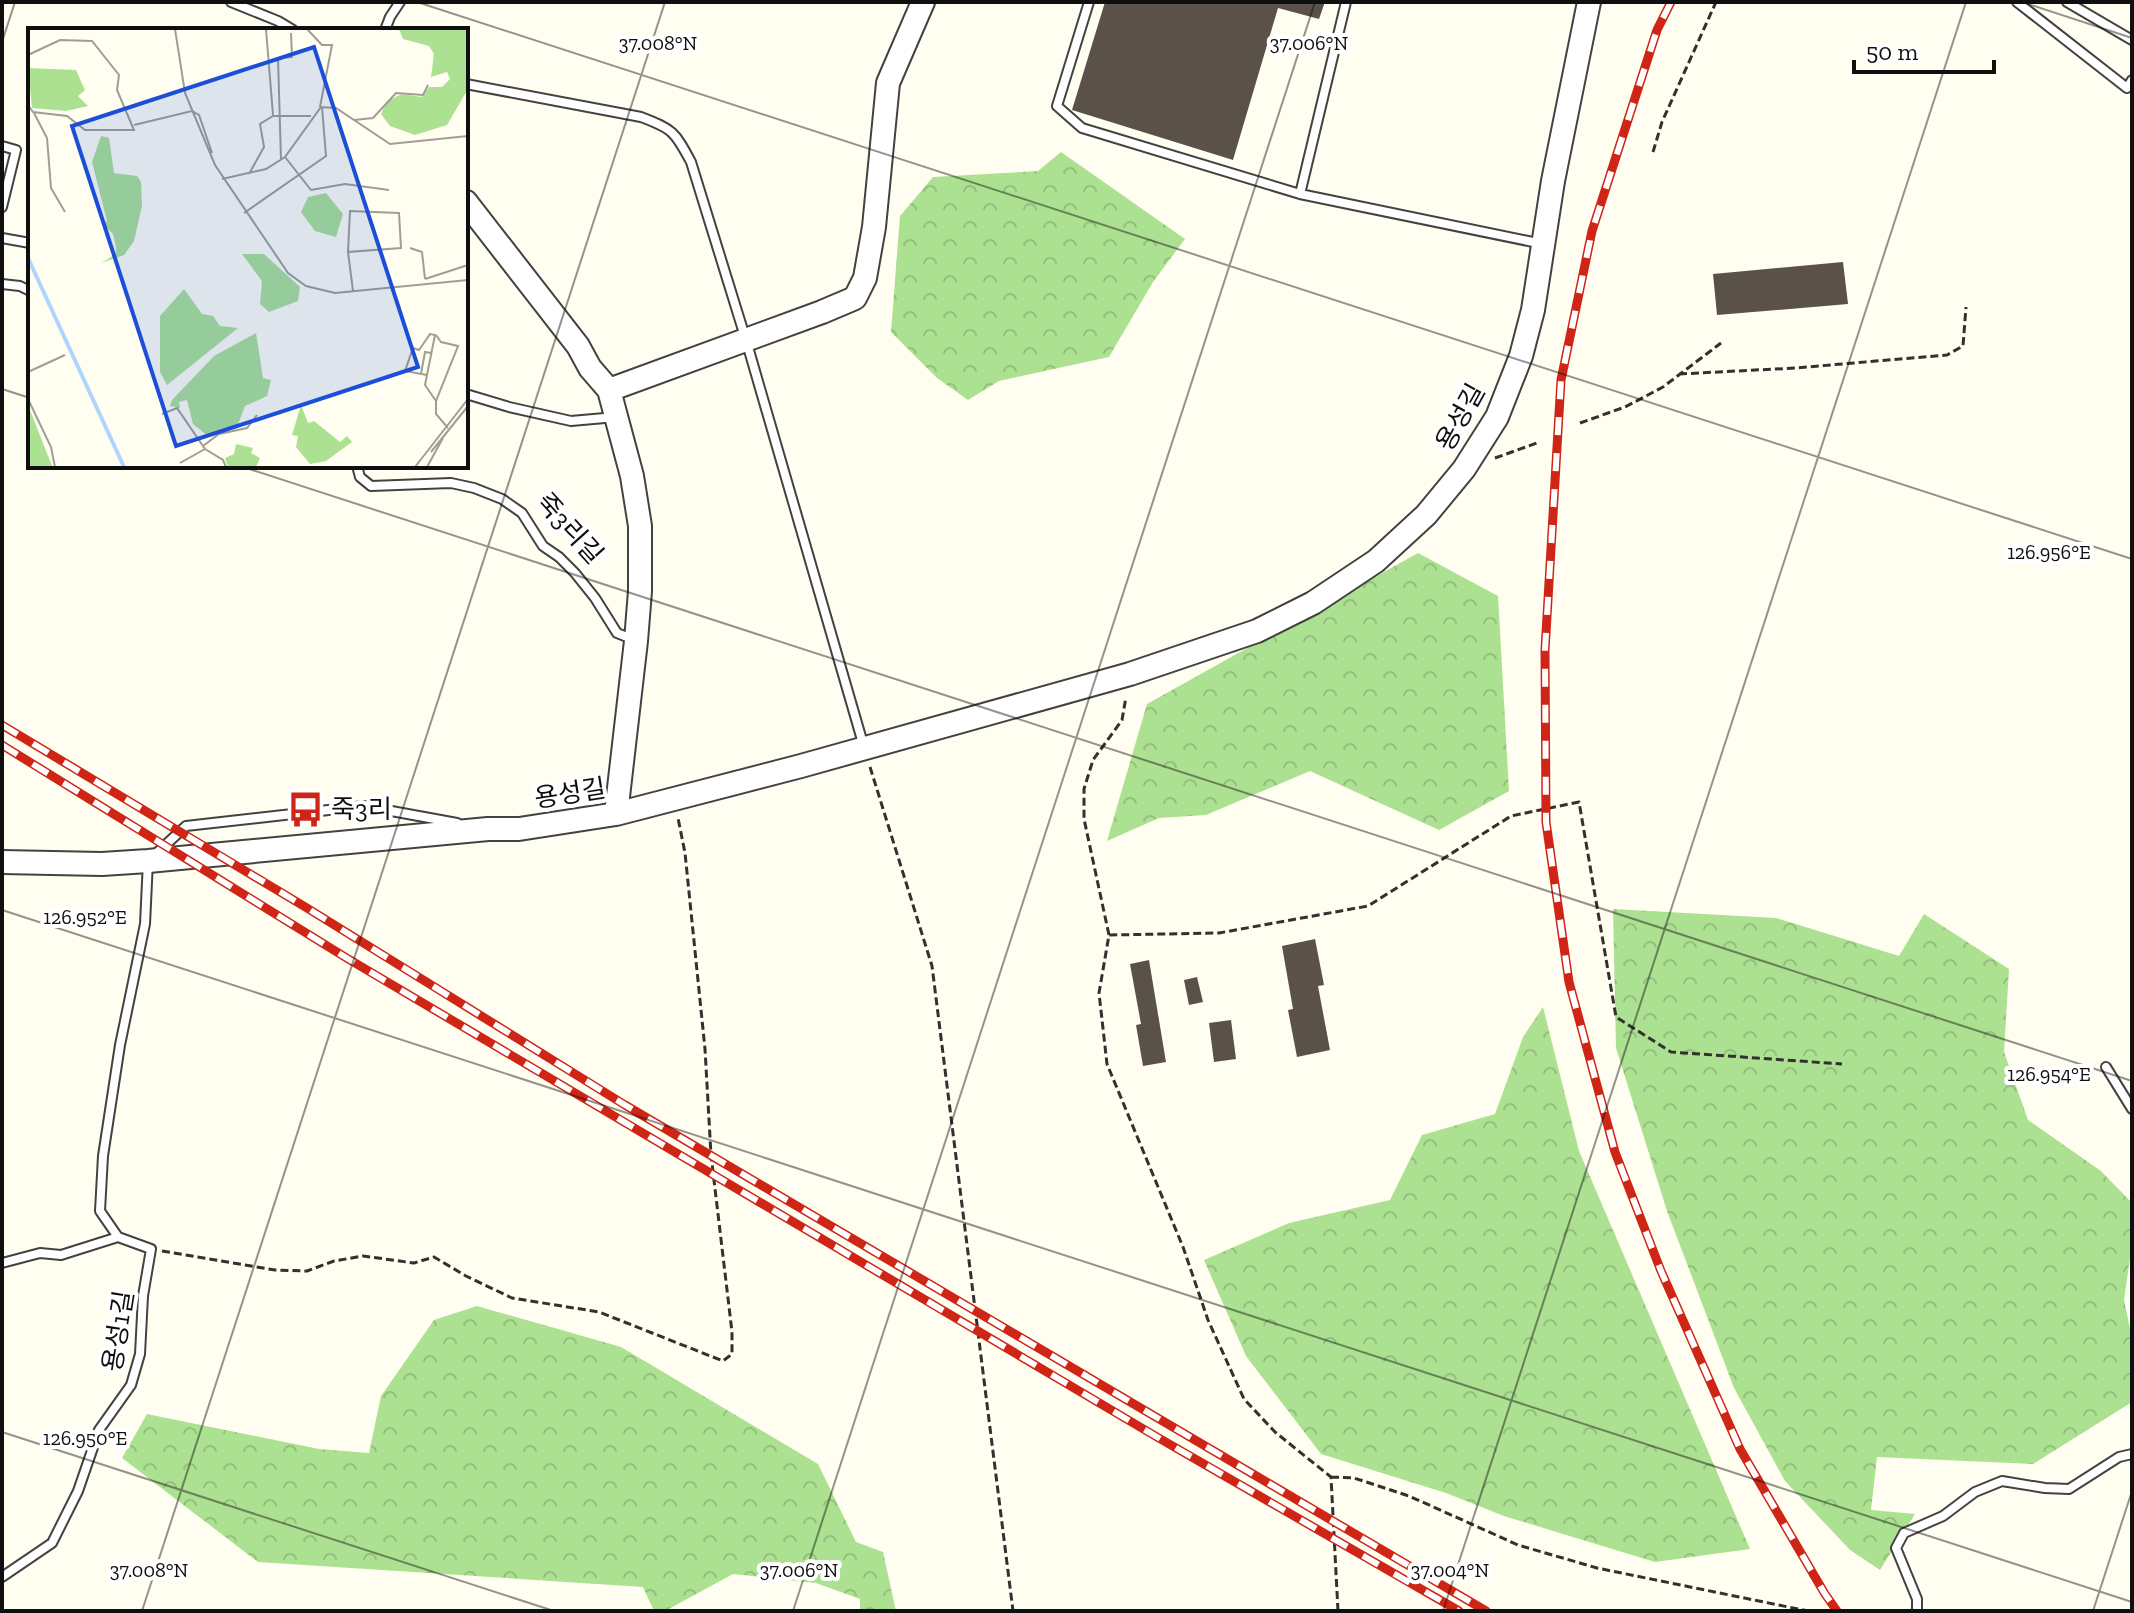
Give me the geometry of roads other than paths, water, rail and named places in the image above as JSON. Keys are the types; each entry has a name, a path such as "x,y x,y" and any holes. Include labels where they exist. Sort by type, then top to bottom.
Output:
{"street":[{"path":"609,390 855,298 865,278 874,227 888,83 923,2"},
{"name":"용성길","path":"2,862 102,864 148,861 488,829 519,829 616,814 1130,674 1257,631 1313,603 1376,561 1426,515 1464,469 1497,417 1521,356 1533,310 1553,181 1589,2"},
{"name":"죽3리길","path":"468,205 609,390 632,476 640,526 640,591 616,814"}],"lane":[{"path":"231,2 290,28"},
{"path":"386,28 400,2"},
{"path":"1089,2 1057,106 1082,128 1300,194 1544,244"},
{"path":"1300,194 1346,2"},
{"path":"2017,2 2127,88 2132,80"},
{"path":"2067,2 2132,40"},
{"path":"468,84 641,117 666,127 679,140 691,162 746,340 864,748"},
{"path":"2,146 16,150 2,207"},
{"path":"2,238 28,243"},
{"path":"2,284 28,290"},
{"path":"468,395 571,421 617,417"},
{"name":"죽3리길","path":"358,468 360,477 371,486 451,483 502,499 522,513 543,546 575,573 617,633 636,641"},
{"path":"2,1263 40,1253 61,1255 118,1237 100,1211 103,1156 120,1045 145,924 148,861 186,826 364,806 488,829"},
{"path":"2106,1067 2132,1109"},
{"name":"용성1길","path":"2,1577 52,1543 78,1491 99,1430 131,1385 140,1354 143,1296 151,1249 118,1237"},
{"path":"1917,1611 1917,1599 1896,1548 1904,1533 1943,1516 1975,1492 2002,1481 2069,1489 2119,1457 2132,1454"}],"railway":[{"path":"1671,2 1657,30 1592,231 1561,380 1545,650 1546,822 1569,982 1615,1152 1661,1271 1740,1449 1837,1611"},
{"path":"2,725 307,908 625,1105 1486,1611"},
{"path":"2,745 345,957 1157,1437 1459,1611"}],"place":[{"name":"죽3리","path":"305,809"}]}
